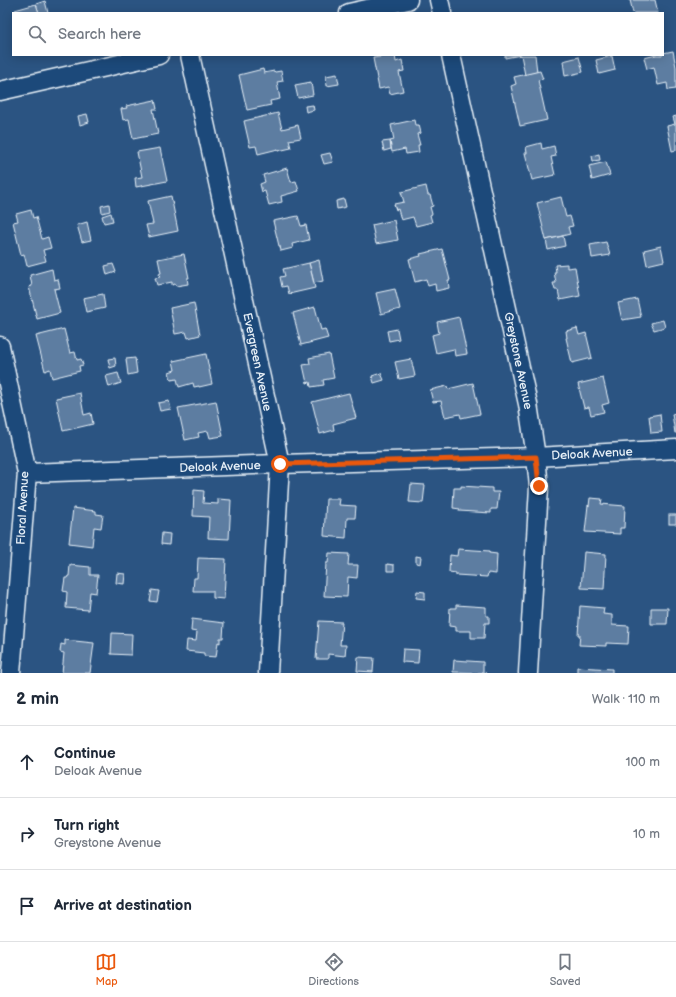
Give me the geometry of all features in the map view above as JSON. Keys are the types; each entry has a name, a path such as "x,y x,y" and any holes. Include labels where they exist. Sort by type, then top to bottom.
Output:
{"street":[{"path":"354,12 408,0"},
{"path":"439,0 442,12"},
{"path":"0,92 155,56"},
{"name":"Evergreen Avenue","path":"190,56 280,464 268,673"},
{"name":"Greystone Avenue","path":"452,56 528,404 536,457 539,486 528,673"},
{"name":"Floral Avenue","path":"0,346 27,473 11,673"},
{"name":"Deloak Avenue","path":"27,473 536,457 676,449"}],"building":[{"path":"630,0 655,0 658,12 633,12"},
{"path":"45,1 48,12 39,12 36,4"},
{"path":"36,4 39,12 16,12 15,10"},
{"path":"673,51 676,67 676,89 668,90 667,83 658,85 654,67 647,69 644,58 664,56 664,53"},
{"path":"395,56 396,62 402,60 404,71 399,72 403,91 390,94 388,87 379,89 373,58"},
{"path":"505,56 516,56 505,58"},
{"path":"521,56 535,56 537,72 525,75"},
{"path":"612,56 615,70 599,74 596,60"},
{"path":"579,57 583,72 565,76 563,61"},
{"path":"263,69 264,73 281,71 283,81 277,82 280,99 270,101 271,105 247,110 239,75"},
{"path":"540,71 543,79 538,80 547,120 520,126 511,86 516,84 514,77"},
{"path":"337,74 339,84 327,86 326,76"},
{"path":"311,82 313,95 298,98 295,85"},
{"path":"155,100 157,109 153,109 158,134 133,139 129,119 123,120 121,109 127,108 126,106"},
{"path":"313,105 314,110 306,112 305,106"},
{"path":"278,113 282,129 298,125 301,138 289,140 291,148 278,151 278,149 258,154 256,146 250,147 244,121"},
{"path":"87,114 89,122 80,125 78,116"},
{"path":"676,116 676,150 672,151 667,126 675,124 673,117"},
{"path":"414,120 415,125 419,125 421,133 417,134 420,145 418,145 419,152 406,154 405,149 392,152 390,141 394,140 391,125"},
{"path":"390,141 391,149 384,151 382,142"},
{"path":"541,143 542,149 554,146 556,156 551,157 555,175 532,180 525,153 527,153 526,147"},
{"path":"160,148 167,181 136,187 135,178 142,177 137,152"},
{"path":"330,153 333,162 324,164 321,155"},
{"path":"599,154 600,160 593,161 592,156"},
{"path":"606,162 610,175 592,180 589,166"},
{"path":"287,168 291,182 296,181 299,191 281,196 282,202 269,205 265,191 262,192 260,184 265,182 263,175"},
{"path":"426,186 433,206 430,207 432,222 416,226 413,217 401,220 398,209 396,210 394,204 404,202 401,192"},
{"path":"171,196 178,231 149,237 146,225 153,224 148,201"},
{"path":"561,197 566,217 570,216 573,226 568,227 570,234 546,240 537,203"},
{"path":"344,199 346,207 337,209 336,201"},
{"path":"109,204 110,211 102,213 101,206"},
{"path":"31,210 33,218 36,217 42,239 48,237 51,248 43,250 46,261 27,266 24,254 21,255 13,222 18,221 16,214"},
{"path":"111,213 113,221 104,223 102,216"},
{"path":"298,216 301,226 306,225 309,240 292,244 293,248 281,251 273,221"},
{"path":"394,220 398,240 376,244 372,225"},
{"path":"87,222 91,240 82,242 77,225"},
{"path":"563,236 565,246 548,250 546,240"},
{"path":"606,242 610,255 592,258 590,245"},
{"path":"661,246 664,261 647,265 644,250"},
{"path":"442,249 450,280 448,280 449,288 436,291 435,284 428,286 426,279 415,282 409,259 421,256 420,254"},
{"path":"184,254 189,278 187,278 188,284 176,286 175,284 172,285 172,282 157,285 155,278 160,277 159,274 161,273 158,259"},
{"path":"319,260 323,281 314,283 309,263"},
{"path":"309,263 315,288 289,294 287,286 282,287 280,277 285,276 283,269"},
{"path":"113,264 116,272 107,275 105,266"},
{"path":"567,264 567,268 575,267 580,296 560,300 558,290 555,290 553,283 556,283 554,272 556,272 555,265"},
{"path":"52,269 54,280 58,279 60,288 54,289 60,313 37,319 29,287 32,286 30,275"},
{"path":"395,289 400,309 381,314 376,293"},
{"path":"103,294 105,308 86,312 83,298"},
{"path":"637,299 641,317 622,320 618,303"},
{"path":"194,303 200,335 188,338 186,332 175,334 170,308"},
{"path":"315,307 321,330 325,329 328,338 301,345 293,313"},
{"path":"459,317 467,354 455,356 454,349 436,353 432,335 439,333 437,322"},
{"path":"663,320 665,327 654,330 651,323"},
{"path":"577,328 579,335 586,333 592,358 572,363 566,338 566,331"},
{"path":"64,329 70,353 75,352 77,360 81,359 83,365 79,366 80,371 52,378 50,369 45,371 36,336"},
{"path":"397,329 399,339 389,341 387,331"},
{"path":"206,354 212,384 194,387 193,383 179,387 177,379 171,380 169,372 175,370 173,361"},
{"path":"329,354 334,378 323,380 324,385 311,387 310,382 307,383 303,365 310,364 309,358"},
{"path":"115,358 116,366 110,368 108,359"},
{"path":"135,358 137,373 128,375 126,359"},
{"path":"411,359 415,376 399,379 395,362"},
{"path":"118,373 121,383 109,387 106,376"},
{"path":"381,373 384,380 374,383 372,376"},
{"path":"603,378 609,403 602,405 604,412 591,415 589,407 584,408 578,384"},
{"path":"473,383 480,414 461,418 460,414 445,417 441,401 433,402 430,390 447,386 448,389"},
{"path":"80,393 84,415 91,413 93,424 63,431 56,398"},
{"path":"349,393 356,418 333,424 334,430 320,434 312,402"},
{"path":"169,401 171,409 160,411 158,403"},
{"path":"216,401 223,436 210,438 208,431 198,433 199,437 185,440 178,408"},
{"path":"676,413 676,433 675,433 672,414"},
{"path":"660,414 662,432 651,433 649,416"},
{"path":"411,484 425,485 423,503 409,502"},
{"path":"461,486 492,488 492,492 499,492 497,509 491,509 491,513 459,511 460,509 453,508 454,488 461,488"},
{"path":"194,490 204,491 203,503 218,504 218,499 231,500 229,539 208,538 209,517 193,516"},
{"path":"590,498 602,499 601,504 625,506 624,528 620,528 620,534 585,532"},
{"path":"326,499 340,499 339,505 356,506 355,518 347,518 346,538 324,536"},
{"path":"73,508 96,511 96,514 103,515 101,528 94,527 92,546 69,543"},
{"path":"669,515 676,515 676,524 669,524"},
{"path":"162,533 170,534 169,545 161,544"},
{"path":"458,549 490,551 489,553 497,554 496,574 488,573 487,577 456,575 456,573 449,572 450,555 457,556"},
{"path":"584,552 606,554 604,589 581,588"},
{"path":"329,553 349,554 348,565 358,565 357,578 348,577 347,597 324,596 326,563 328,563"},
{"path":"416,556 421,557 420,564 416,563"},
{"path":"198,558 226,559 224,599 213,598 213,591 193,591 194,578 197,578"},
{"path":"387,564 394,565 394,571 387,571"},
{"path":"70,565 90,567 90,575 98,575 96,593 90,592 88,610 66,608 67,592 63,591 65,578 69,576"},
{"path":"117,573 125,574 124,584 116,583"},
{"path":"152,590 159,591 157,602 150,601"},
{"path":"417,591 425,592 425,599 416,598"},
{"path":"456,605 486,607 486,616 489,616 489,623 485,623 484,638 471,638 471,631 456,631 456,627 449,626 450,608 456,608"},
{"path":"580,606 604,608 603,614 612,615 612,625 629,626 628,644 606,643 606,646 579,645 580,635 578,635"},
{"path":"651,608 668,608 667,624 651,624"},
{"path":"192,619 224,623 223,638 220,638 220,643 218,642 216,657 204,656 204,653 186,651 187,640 196,641 197,632 191,631"},
{"path":"319,621 342,622 340,645 346,645 345,656 328,654 328,659 316,659"},
{"path":"112,633 132,634 131,655 111,654"},
{"path":"65,640 94,643 90,673 62,673 64,653 60,652 61,644 65,645"},
{"path":"403,649 419,650 418,663 402,662"},
{"path":"358,657 374,658 373,672 357,671"},
{"path":"454,660 483,662 483,673 453,672"},
{"path":"577,667 612,669 612,673 577,673"}],"route":[{"path":"280,464 536,457 539,486"}]}
